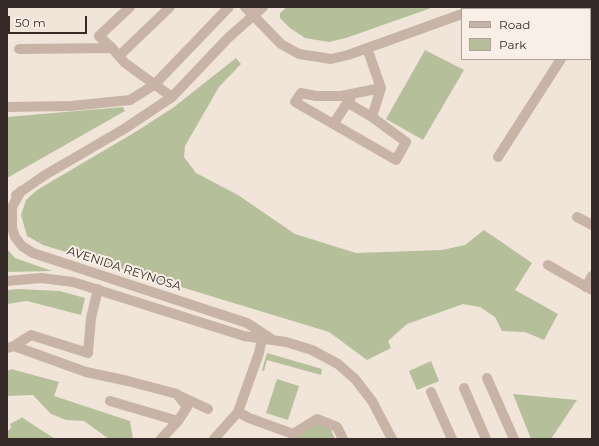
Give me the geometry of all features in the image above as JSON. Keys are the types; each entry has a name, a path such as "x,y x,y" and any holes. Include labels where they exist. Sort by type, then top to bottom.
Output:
{"street":[{"path":"130,7 99,36 125,63 172,97"},
{"path":"119,56 171,7"},
{"path":"7,107 71,106 130,100 154,85 229,7"},
{"path":"244,7 281,44 299,54 331,59 348,55 461,14"},
{"path":"7,203 21,191 124,129 172,97 228,38 264,7"},
{"path":"19,49 112,48"},
{"path":"367,48 381,88 372,117"},
{"path":"498,157 560,60"},
{"path":"334,123 350,98 381,88"},
{"path":"301,92 316,96 341,96 350,98 372,117 406,142 396,160 334,123 295,102 301,92"},
{"name":"AVENIDA REYNOSA","path":"21,191 12,207 11,217 15,238 22,246 33,253 247,323 266,338"},
{"path":"577,217 592,226"},
{"path":"548,265 589,288 592,276"},
{"name":"AVENIDA REYNOSA","path":"7,281 41,278 73,282 244,336 266,338 312,350 338,364 355,379 372,401 392,439"},
{"path":"86,372 90,318 98,289"},
{"path":"11,347 30,335 88,353"},
{"path":"214,439 238,412 266,338"},
{"path":"11,347 86,372 128,380 177,394 208,409"},
{"path":"487,378 514,439"},
{"path":"464,388 486,439"},
{"path":"431,392 452,439"},
{"path":"161,439 178,421 187,407 177,394"},
{"path":"110,401 178,421"},
{"path":"238,412 280,435 293,434 317,420 337,427 343,439"}],"green space":[{"path":"287,7 434,7 346,38 329,42 305,38 290,28 280,18 280,13"},
{"path":"425,50 464,70 423,140 386,119"},
{"path":"236,58 241,64 219,87 185,146 184,157 196,173 238,195 295,234 356,253 442,250 465,245 484,230 532,263 515,290 558,314 544,340 525,332 502,331 495,317 480,307 463,304 407,324 388,341 391,348 367,360 329,332 43,245 27,236 21,215 26,200 37,190 137,131 174,107"},
{"path":"123,107 125,111 7,178 7,117"},
{"path":"7,249 15,258 52,271 7,272"},
{"path":"18,289 60,291 85,298 81,315 27,301 7,304 7,290"},
{"path":"267,353 322,369 321,375 267,360 264,371 262,370"},
{"path":"431,361 439,381 417,390 409,371"},
{"path":"11,369 59,382 54,396 130,421 133,439 109,439 84,421 66,420 51,414 33,395 7,396 7,371"},
{"path":"277,379 299,386 288,420 266,413"},
{"path":"513,394 577,400 551,439 531,439"},
{"path":"23,417 55,439 7,439 7,432 11,428 10,424"},
{"path":"317,422 330,428 335,439 295,439 297,434"}]}
